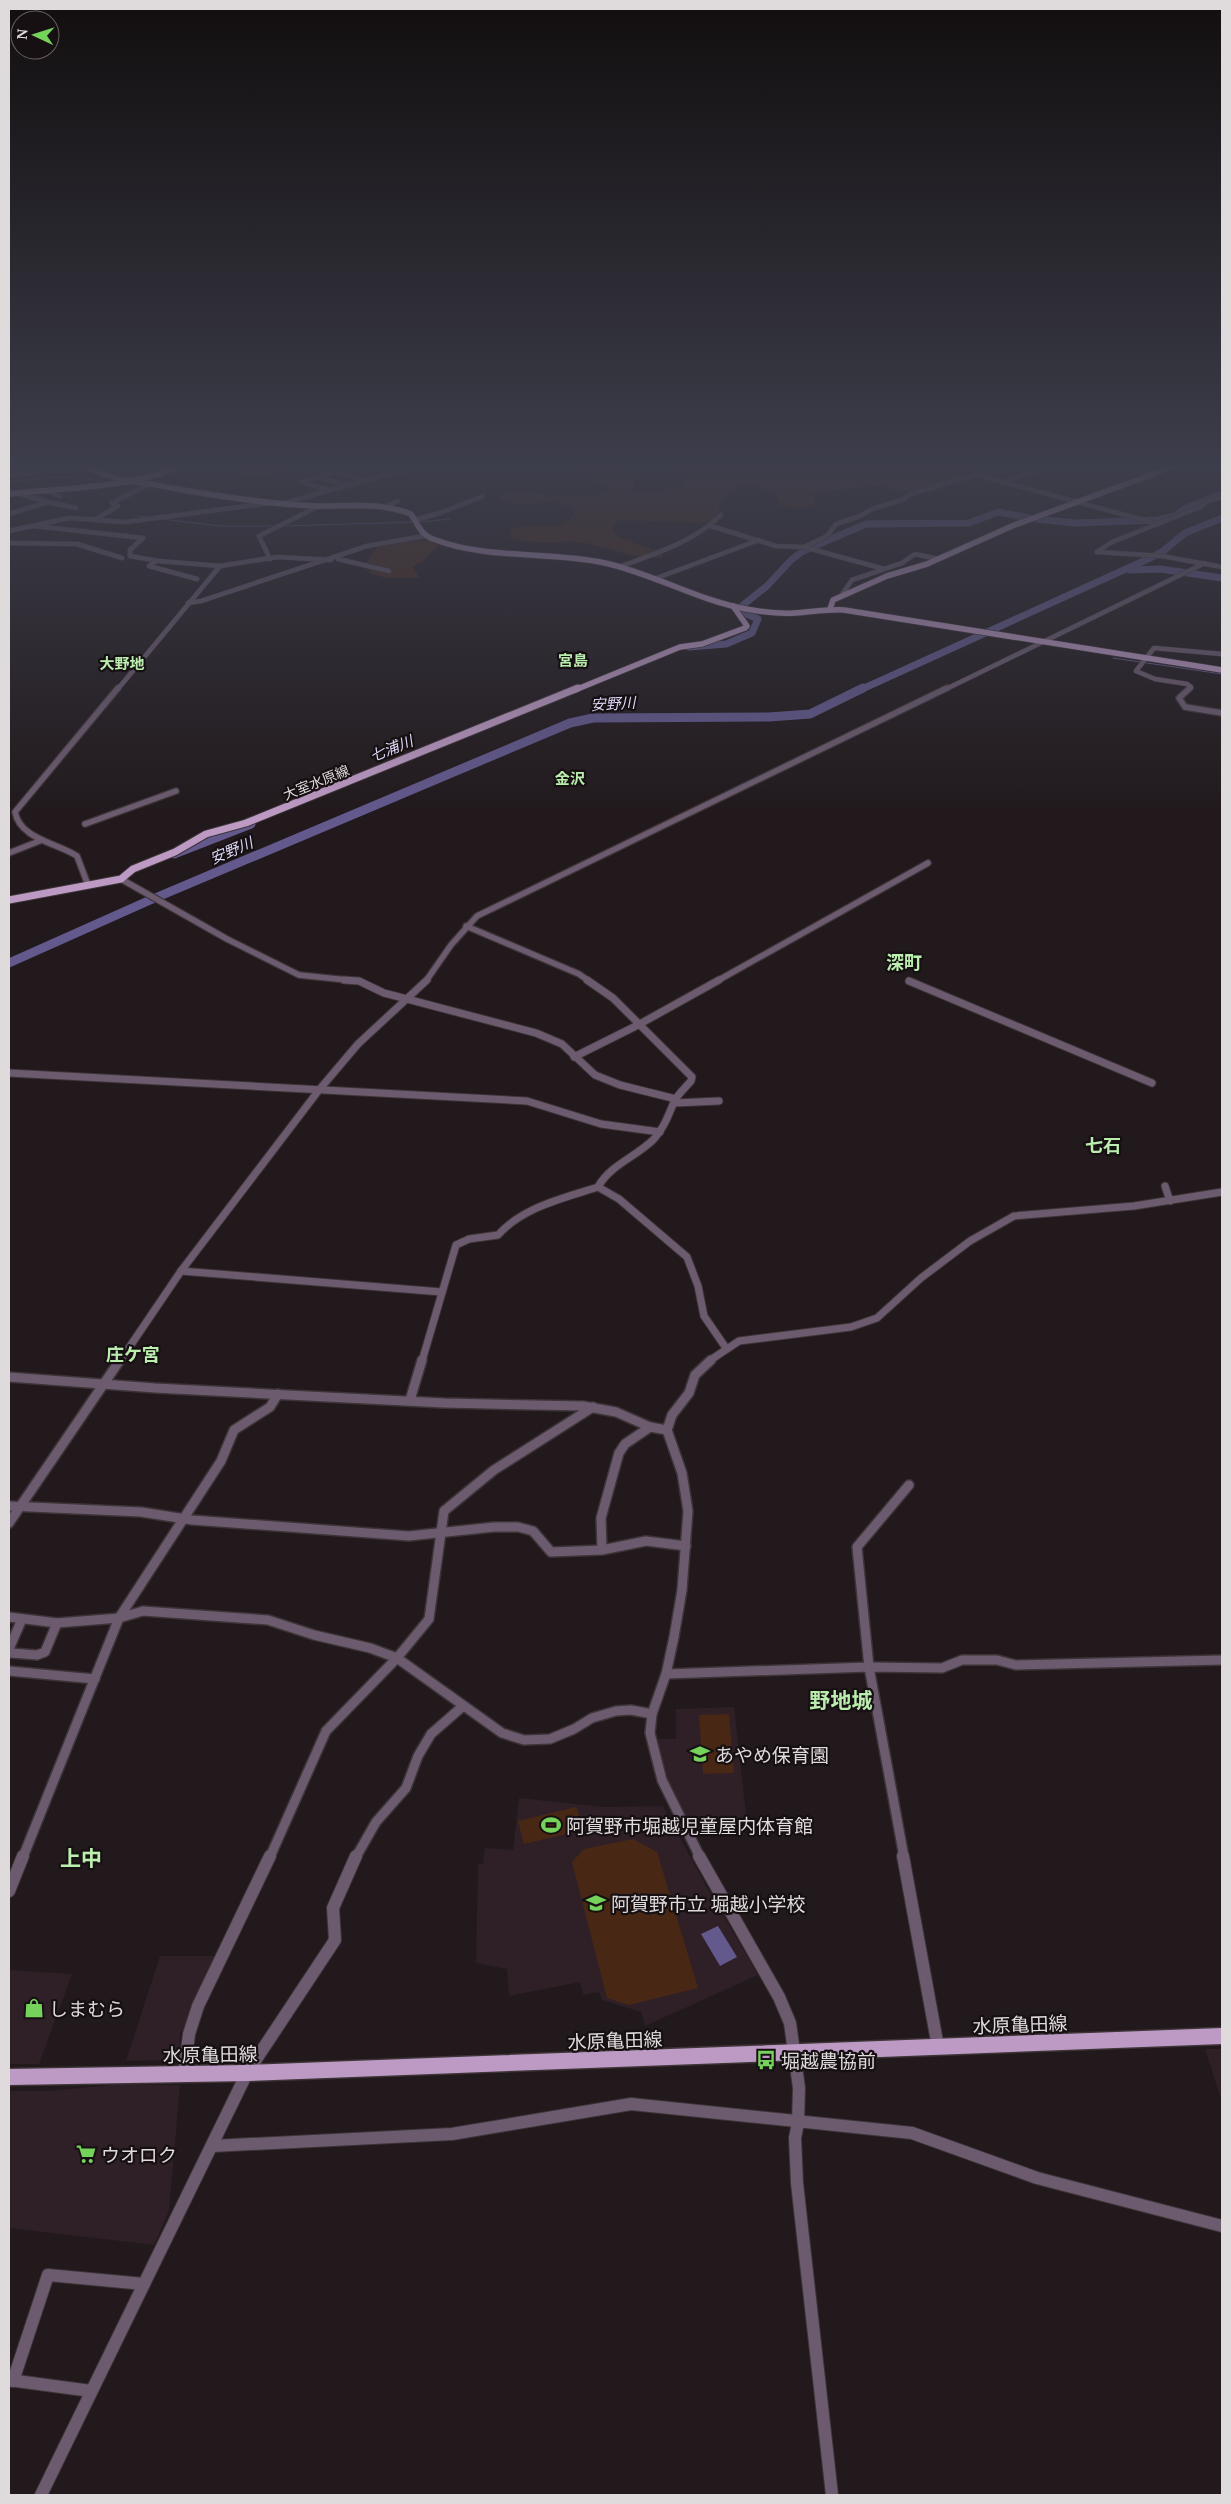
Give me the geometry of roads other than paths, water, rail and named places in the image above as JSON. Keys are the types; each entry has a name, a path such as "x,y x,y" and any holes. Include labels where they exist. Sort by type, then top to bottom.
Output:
{"main road":[{"path":"665,583 733,606 779,613 830,609 1222,670"},
{"path":"830,609 834,600 875,583"},
{"name":"大室水原線","path":"9,900 121,879 133,869 175,852 214,831 246,824 680,647 702,644 745,628 747,626 733,606"},
{"name":"水原亀田線","path":"9,2077 247,2073 795,2054 1222,2036"}],"street":[{"path":"88,885 77,856 42,840 16,822 15,812 205,583"},
{"path":"188,603 201,601 258,583"},
{"path":"845,594 843,593 844,587 850,583"},
{"path":"9,1524 77,1421 105,1384 181,1271 319,1090 358,1044 423,985 466,926 477,916 898,713 931,694 1165,583"},
{"path":"1222,654 1154,648 1144,658 1137,673 1155,679 1190,685 1191,687 1180,698 1185,707 1222,713"},
{"path":"85,824 176,791"},
{"path":"9,853 42,840"},
{"path":"574,1057 638,1025 928,863"},
{"path":"121,879 227,939 298,975 360,982 384,993 545,1036 562,1044 595,1075 620,1085 675,1101 719,1102"},
{"path":"410,1400 451,1256 459,1242 498,1235 504,1227 517,1219 598,1187 604,1176 652,1141 660,1132 672,1112 675,1101 692,1077 613,998 579,974 466,926"},
{"path":"909,981 1152,1083"},
{"path":"9,1073 225,1086 280,1086 319,1090 333,1089 527,1101 601,1124 660,1132"},
{"path":"1165,1186 1170,1201"},
{"path":"598,1187 619,1200 687,1257 698,1286 704,1316 726,1348"},
{"path":"832,2495 797,2183 795,2138 800,2088 790,2023 779,1997 710,1879 662,1780 650,1733 652,1714 666,1674 682,1590 688,1511 682,1473 667,1430 672,1416 689,1393 695,1375 703,1365 726,1348 739,1341 850,1327 877,1318 920,1278 970,1241 1014,1216 1104,1210 1222,1192"},
{"path":"181,1271 442,1292"},
{"path":"9,1377 278,1394 593,1408 616,1412 650,1427 667,1430"},
{"path":"9,1891 119,1618 221,1461 234,1430 270,1407 278,1394"},
{"path":"184,2074 189,2034 198,2006 258,1883 326,1731 397,1658 428,1619 444,1511 494,1470 593,1408"},
{"path":"602,1550 602,1518 619,1452 625,1444 650,1427"},
{"path":"909,1485 857,1547 858,1572 869,1667 938,2047"},
{"path":"9,1506 183,1517 192,1520 409,1536 494,1527 518,1527 532,1531 551,1552 602,1550 646,1541 686,1546"},
{"path":"9,1617 57,1623 119,1618 143,1612 187,1613 268,1620 370,1648 397,1658 502,1733 524,1740 550,1739 574,1729 592,1718 616,1711 632,1710 652,1714"},
{"path":"22,1619 9,1649 11,1653 37,1655 45,1652 57,1623"},
{"path":"666,1674 869,1667 942,1668 962,1660 997,1660 1016,1665 1222,1660"},
{"path":"9,1671 95,1678"},
{"path":"41,2495 247,2073 335,1940 333,1908 362,1846 376,1822 406,1788 418,1756 431,1734 464,1706"},
{"path":"212,2146 452,2134 615,2105 631,2104 798,2123 912,2133 1038,2178 1222,2226"},
{"path":"91,2391 11,2380 48,2275 144,2284"}],"waterway":[{"name":"七浦川","path":"743,605 770,583"},
{"name":"安野川","path":"860,690 1095,583"},
{"name":"七浦川","path":"689,647 726,644 752,633 758,619 740,611"},
{"path":"1113,658 1222,674"},
{"name":"安野川","path":"9,963 148,901 570,723 593,718 769,717 810,714 863,688"},
{"name":"七浦川","path":"174,854 251,824"}],"place":[{"name":"あやめ保育園","path":"700,1754"},
{"name":"阿賀野市堀越児童屋内体育館","path":"551,1825"},
{"name":"阿賀野市立 堀越小学校","path":"596,1903"},
{"name":"しまむら","path":"34,2008"},
{"name":"堀越農協前","path":"766,2060"},
{"name":"ウオロク","path":"86,2154"}],"district":[{"name":"宮島","path":"573,660"},
{"name":"大野地","path":"122,663"},
{"name":"金沢","path":"570,778"},
{"name":"深町","path":"904,962"},
{"name":"七石","path":"1103,1145"},
{"name":"庄ケ宮","path":"133,1354"},
{"name":"野地城","path":"841,1700"},
{"name":"上中","path":"81,1858"}]}
